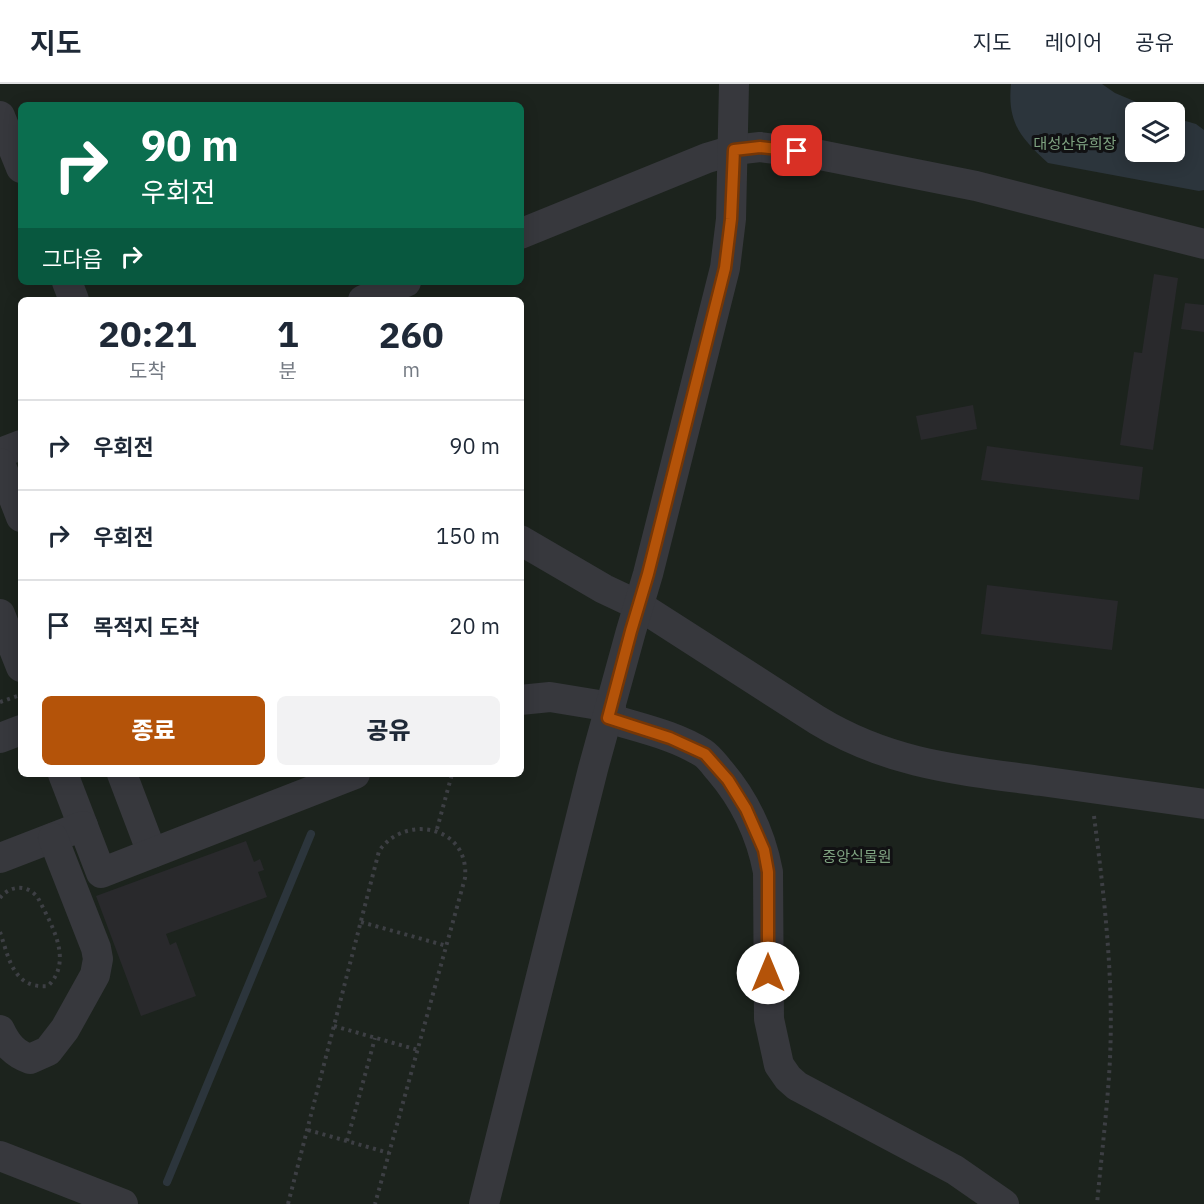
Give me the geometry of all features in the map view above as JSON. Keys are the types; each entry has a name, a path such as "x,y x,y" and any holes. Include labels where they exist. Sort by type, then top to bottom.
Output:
{"street":[{"path":"484,1204 725,268 731,219 734,84"},
{"path":"0,116 18,161"},
{"path":"524,232 706,158 734,150 760,147 815,154 976,186 1204,244"},
{"path":"370,297 399,285"},
{"path":"0,453 18,446"},
{"path":"0,463 18,509"},
{"path":"524,542 604,589 638,605 841,735 868,747 949,769 1204,804"},
{"path":"8,634 18,660"},
{"path":"524,700 550,697 610,713 705,754 728,780 750,817 764,850 768,872 769,1019 779,1065 797,1086 955,1170 1004,1204"},
{"path":"0,738 18,731"},
{"path":"64,777 101,873 346,777"},
{"path":"123,777 152,853"},
{"path":"0,858 83,826"},
{"path":"0,1030 10,1047 20,1055 30,1059 48,1051 65,1029 91,985 98,966 96,948 53,838"},
{"path":"0,1156 123,1204"}],"path":[{"path":"0,702 18,695"},
{"path":"437,829 451,777"},
{"path":"1091,788 1107,924 1110,1031 1109,1075 1097,1204"},
{"path":"288,1204 379,851 386,841 396,835 416,830 437,829 449,837 460,850 466,869 447,946 375,1204"},
{"path":"0,898 9,889 18,888 33,892 38,898 60,953 60,966 48,986 26,983 21,979 2,946 0,932"},
{"path":"361,922 447,946"},
{"path":"334,1026 418,1050"},
{"path":"347,1141 375,1038"},
{"path":"308,1130 389,1153"}],"green space":[{"name":"중앙식물원","path":"0,84 1204,84 1204,1204 0,1204"}],"shaded area":[{"path":"1011,84 1102,84 1115,93 1136,102 1125,102 1125,162 1185,162 1185,121 1196,124 1204,130 1204,190 1199,191 1048,163 1030,146 1018,129 1010,98"}],"building":[{"path":"1154,274 1178,278 1153,450 1120,445 1134,352 1142,353"},
{"path":"1185,303 1204,305 1204,332 1181,329"},
{"path":"973,405 977,429 921,440 916,416"},
{"path":"987,446 1143,467 1139,500 981,480"},
{"path":"987,585 1118,601 1112,650 981,634"},
{"path":"246,841 254,862 260,859 264,870 258,872 267,897 166,934 170,945 176,942 196,996 141,1016 96,896"}],"waterway":[{"path":"167,1182 311,834"}],"route":[{"path":"768,973 768,872 764,850 746,809 728,780 705,754 670,738 608,718 648,574 725,268 731,219 734,150 760,147 797,151"}],"park label":[{"name":"대성산유희장","path":"1075,144"}]}
